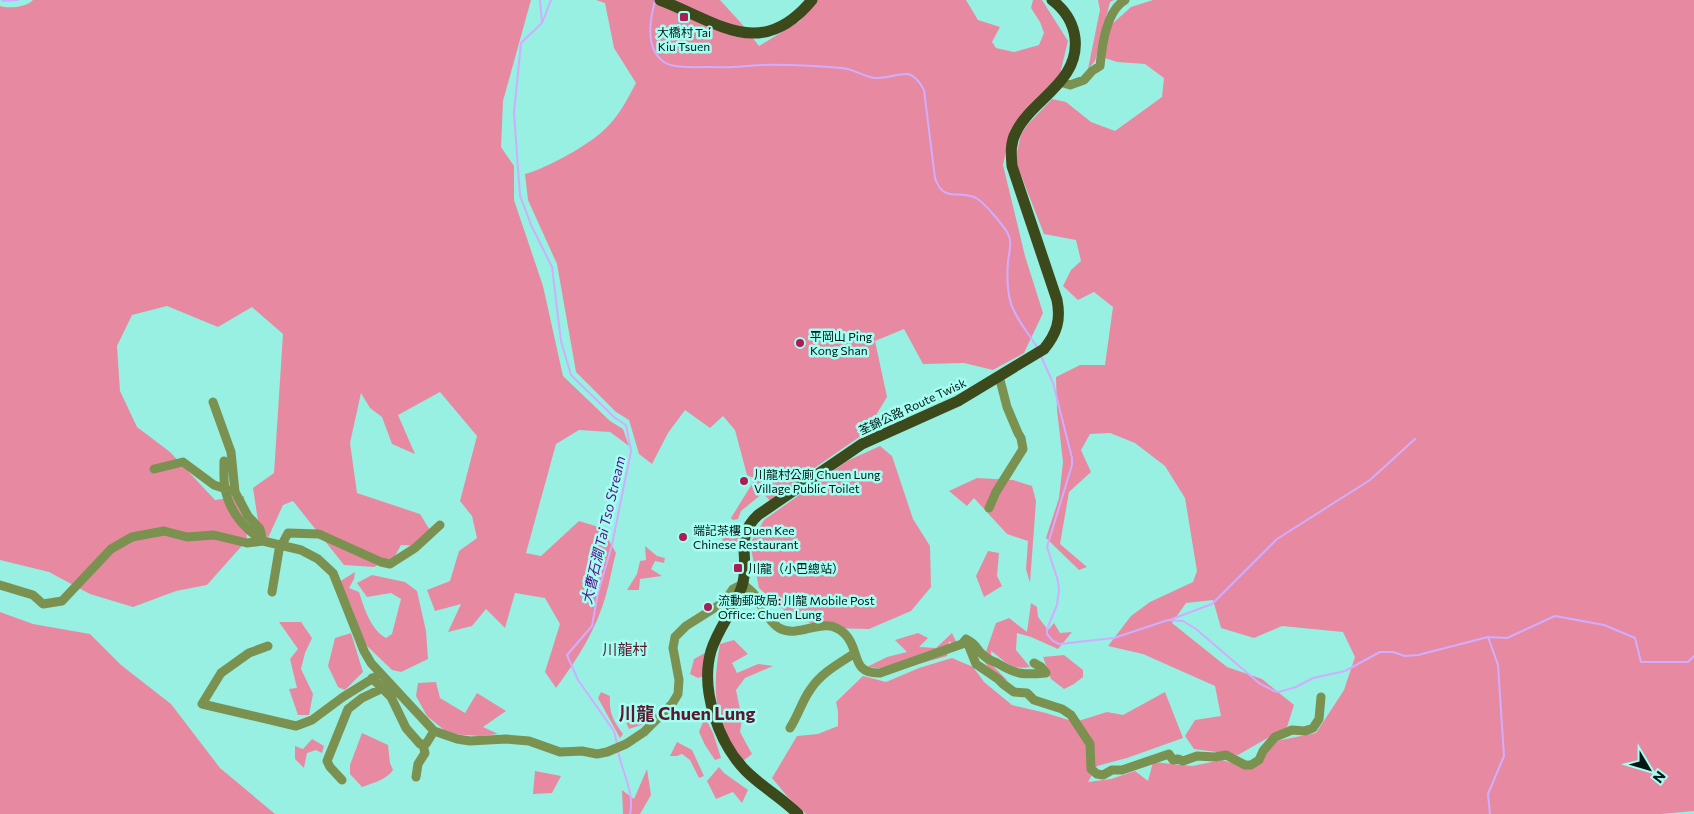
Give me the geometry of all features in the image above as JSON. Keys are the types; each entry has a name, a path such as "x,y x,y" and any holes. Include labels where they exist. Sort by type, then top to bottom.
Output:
{"main road":[{"path":"662,1 723,27 744,33 762,33 774,31 787,24 812,0"},
{"name":"荃錦公路 Route Twisk","path":"798,814 751,775 736,759 721,733 710,699 707,679 711,651 742,584 745,565 745,533 758,515 862,444 958,401 1044,349 1052,339 1057,328 1059,310 1050,277 1012,166 1011,152 1016,132 1024,120 1060,82 1072,63 1075,52 1075,41 1069,19 1052,0"}],"street":[{"path":"1060,82 1070,85 1084,80 1092,71 1100,66 1103,43 1113,11 1118,4 1125,0"},
{"path":"989,508 996,492 1023,449 1022,438 1007,407 999,376"},
{"path":"213,402 231,452 235,492 248,516 260,529 263,541"},
{"path":"154,469 183,462 214,485 235,492"},
{"path":"224,462 225,489 236,516 249,532 263,541"},
{"path":"272,592 279,550 288,533 320,534 380,562 390,564 415,548 440,525"},
{"path":"0,585 33,596 43,604 62,602 111,549 132,537 164,531 188,537 214,536 247,543 263,541 301,550 318,559 333,573 376,676 383,688 391,696 406,728 423,745 425,754 418,764 416,777"},
{"path":"376,676 434,731 457,739 470,741 529,741 560,752 582,751 597,754 626,744 644,732 672,704 678,694 679,680 673,648 675,637 686,626 724,602 733,589 742,584 753,592 767,614 780,628 794,631 829,625 846,635 859,665 870,673 880,673 962,644 966,639"},
{"path":"966,639 976,644 981,654 1014,673 1046,674 1041,667 1034,663"},
{"path":"966,639 976,664 1014,692 1027,693 1034,700 1062,709 1071,715 1090,744 1091,769 1097,774 1103,775 1112,770 1122,770 1169,754 1173,760 1183,761 1197,756 1215,757 1226,755 1245,765 1250,765 1259,760 1275,737 1292,730 1305,731 1313,728 1319,719 1321,697"},
{"path":"268,646 249,654 220,673 202,704 296,726 312,720 376,676"},
{"path":"790,728 803,705 808,691 818,679 855,653"},
{"path":"342,780 327,761 338,736 344,715 353,704 383,688"},
{"path":"423,745 427,743 434,731"}],"shaded area":[{"path":"33,0 531,0 503,101 501,147 514,166 514,200 543,286 563,376 610,421 623,429 629,446 610,432 579,430 556,444 526,553 541,556 579,521 602,528 616,553 606,595 592,632 579,655 556,688 545,672 560,624 545,598 515,593 505,628 486,609 472,626 448,632 461,604 435,611 427,590 450,581 459,551 477,538 472,516 460,501 477,436 440,392 398,415 415,454 392,444 382,417 370,408 361,393 350,443 357,493 420,514 433,535 418,546 401,545 395,556 374,567 344,565 293,501 283,505 268,538 258,521 253,488 274,473 283,334 252,307 218,327 167,306 132,315 117,346 120,391 137,427 170,452 215,500 244,496 247,540 207,585 176,591 133,607 90,594 49,572 0,560 0,6 18,7"},
{"path":"596,0 720,0 759,46 800,21 816,0 966,0 978,20 1000,27 992,42 996,48 1014,52 1039,45 1044,33 1040,22 1031,8 1033,0 1042,0 1068,41 1060,74 1011,129 1003,165 1025,256 1043,313 1024,353 993,370 964,363 923,364 904,329 875,341 887,397 865,433 813,469 771,502 763,493 741,511 738,519 733,520 731,518 755,479 747,475 735,430 723,416 710,428 685,410 668,433 652,464 639,454 629,420 616,412 576,372 557,264 528,200 525,174 545,167 568,155 599,134 619,112 636,83 614,48 605,3"},
{"path":"1098,0 1114,0 1110,2 1095,61 1088,69 1100,10"},
{"path":"1153,0 1694,0 1694,811 1661,814 806,814 772,778 797,736 818,734 838,726 836,702 863,676 886,682 919,668 952,658 973,667 984,682 1012,705 1075,722 1107,712 1123,715 1165,692 1183,738 1127,758 1097,766 1088,782 1111,779 1135,771 1148,781 1153,762 1192,766 1222,760 1252,769 1276,741 1316,733 1344,690 1355,657 1343,632 1282,626 1254,638 1221,628 1213,600 1186,603 1172,623 1227,667 1262,679 1294,705 1287,727 1238,755 1194,749 1185,736 1195,720 1221,716 1215,686 1143,654 1108,646 1131,616 1150,602 1193,582 1197,571 1185,498 1165,466 1135,443 1110,433 1090,434 1081,450 1091,472 1069,492 1060,544 1087,567 1079,570 1046,538 1059,498 1063,462 1057,410 1056,377 1080,365 1105,365 1113,307 1094,292 1078,300 1063,286 1071,270 1081,261 1076,240 1044,234 1017,165 1017,152 1021,134 1052,99 1066,102 1091,122 1115,131 1162,97 1164,78 1145,64 1117,62 1102,57 1111,25 1131,7"},
{"path":"880,446 892,456 913,519 930,546 931,587 911,611 869,629 825,628 791,616 759,588 750,544 764,520 847,461"},
{"path":"977,478 1013,480 1032,486 1036,501 1030,583 1026,569 1028,541 1007,534 974,498 967,506 949,491"},
{"path":"741,526 735,548 726,547 720,535 724,531"},
{"path":"645,546 657,556 665,558 664,563 655,561 651,569 662,576 640,579 639,590 627,590 637,574 640,561 646,560"},
{"path":"988,551 999,553 997,576 1002,586 984,597 976,576"},
{"path":"355,572 354,579 349,588 359,592 372,624 386,638 392,634 401,599 391,593 367,597 357,583 372,575 405,582 417,591 426,631 428,659 401,672 392,670 363,642 351,606 339,582"},
{"path":"1031,603 1037,607 1038,617 1048,630 1054,623 1060,633 1072,632 1058,649 1017,633 1016,650 1030,667 1013,666 991,651 992,665 1008,681 994,675 983,660 996,623 1009,618 1027,632"},
{"path":"0,612 33,624 90,634 121,665 171,704 220,768 275,814 0,814"},
{"path":"279,622 301,622 312,638 305,653 301,669 313,694 309,715 298,715 289,689 297,688 290,659 298,649"},
{"path":"351,633 363,672 345,690 338,687 328,666 335,638"},
{"path":"918,633 928,638 919,647 936,648 952,633 960,650 949,641 947,656 897,670 867,667 887,657 907,652 895,640"},
{"path":"734,640 748,654 732,663 737,673 758,664 773,666 745,678 736,690 742,719 740,732 752,754 743,761 727,735 721,721 716,699 716,677 720,644"},
{"path":"705,653 704,676 698,678 690,674 694,659"},
{"path":"1064,655 1083,670 1083,677 1064,689 1051,679 1043,657"},
{"path":"436,682 440,698 465,713 477,693 506,711 483,727 498,734 480,736 449,734 427,716 416,696 418,683"},
{"path":"601,692 610,696 612,716 623,734 620,738 598,698"},
{"path":"633,710 644,719 644,724 629,729 625,720"},
{"path":"705,717 713,733 721,758 715,760 699,732"},
{"path":"362,733 388,745 390,763 393,770 383,779 362,787 350,774 350,765"},
{"path":"312,739 324,746 322,753 316,750 307,753 304,768 295,759 295,746 303,749"},
{"path":"677,742 692,750 704,776 699,778 690,760 682,754 670,756"},
{"path":"719,767 724,773 748,790 742,803 733,792 716,799 707,781"},
{"path":"647,769 651,795 640,814 623,814 622,790 634,799"},
{"path":"535,771 561,776 552,793 533,794"}],"waterway":[{"path":"2,0 18,0"},
{"path":"540,0 542,23"},
{"name":"大曹石澗 Tai Tso Stream","path":"551,0 542,23 521,43 514,113 520,196 532,227 552,267 561,341 571,375 615,418 626,425 631,451 612,545 598,593 592,626 567,655 578,680 614,731 617,744"},
{"path":"655,1 650,33 651,42 658,56 664,62 674,66 802,65 846,69 875,78 908,74 919,81 924,90 935,178 939,186 947,193 976,198 1007,232 1010,243 1007,277 1010,300 1018,318 1037,347"},
{"path":"1041,356 1053,383 1072,458 1072,465 1047,547 1059,590 1057,605 1047,629 1047,634 1053,641 1059,644 1114,638 1168,620 1183,621 1196,629 1259,683 1279,692 1296,687 1313,678 1345,671 1380,652 1393,652 1405,656 1418,655 1488,637 1507,638 1555,616 1604,625 1635,638 1641,662 1688,662 1694,656"},
{"path":"1172,619 1212,604 1277,539 1370,480 1415,439"},
{"path":"1488,637 1498,665 1504,756 1488,794 1490,814"},
{"name":"大曹石澗 Tai Tso Stream","path":"618,751 631,798 630,814"}],"place":[{"name":"大橋村 Tai Kiu Tsuen","path":"684,17"},
{"name":"平岡山 Ping Kong Shan","path":"800,343"},
{"name":"川龍村公廁 Chuen Lung Village Public Toilet","path":"744,481"},
{"name":"端記茶樓 Duen Kee Chinese Restaurant","path":"683,537"},
{"name":"川龍（小巴總站）","path":"738,568"},
{"name":"流動郵政局: 川龍 Mobile Post Office: Chuen Lung","path":"708,607"}],"district":[{"name":"川龍村","path":"625,649"},
{"name":"川龍 Chuen Lung","path":"687,713"}]}
